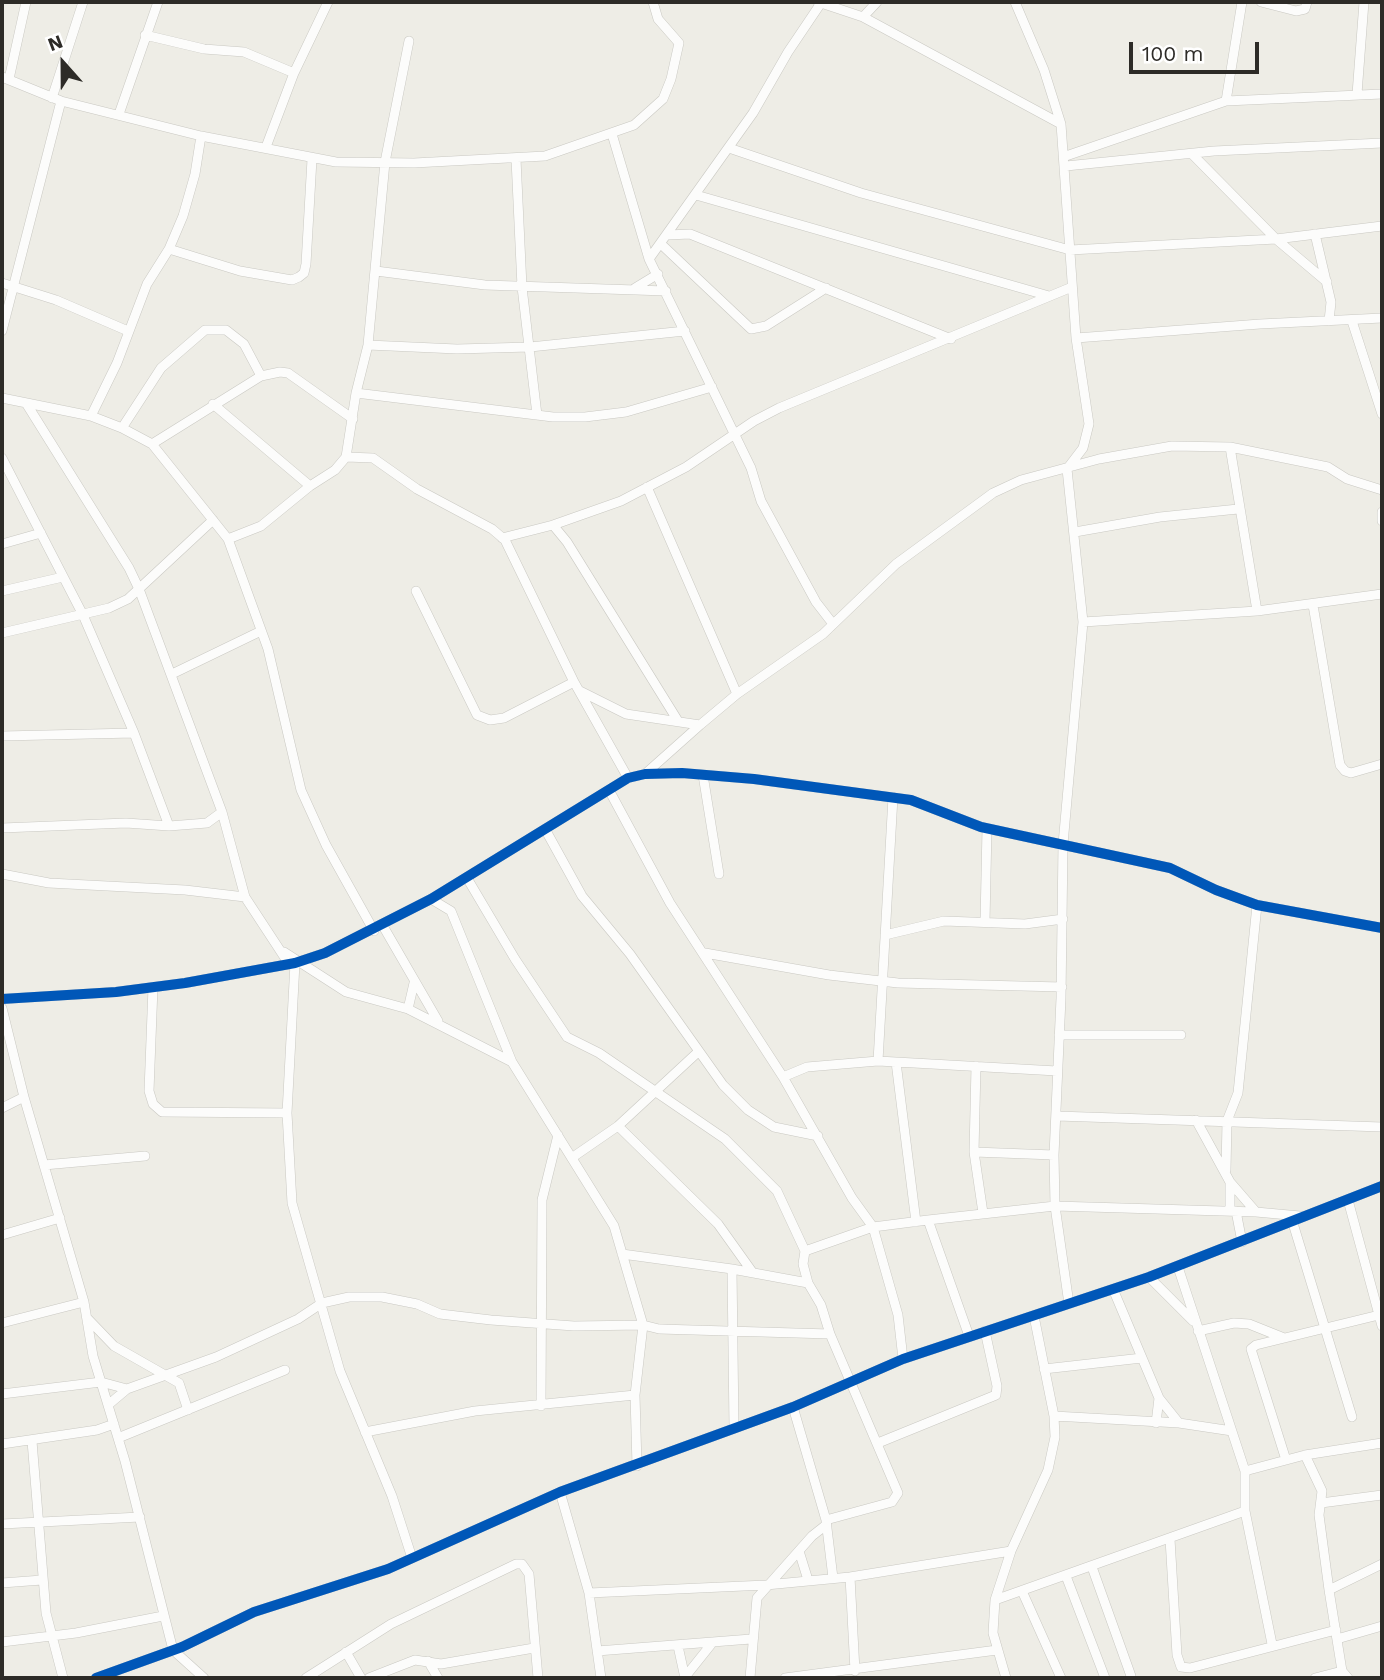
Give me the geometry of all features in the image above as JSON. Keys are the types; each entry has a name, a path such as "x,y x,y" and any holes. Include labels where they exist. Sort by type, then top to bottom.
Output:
{"street":[{"path":"26,2 5,78 57,99 201,136 312,159 385,162 545,156 634,125 663,99 671,79 679,43 659,19 653,2"},
{"path":"2,331 83,2"},
{"path":"120,114 158,2"},
{"path":"266,148 294,73 328,2"},
{"path":"649,259 662,245 729,148 820,2 863,17 1061,124"},
{"path":"863,17 877,2"},
{"path":"1015,2 1044,71 1061,124 1066,156 1076,338 1089,424 1083,448 1067,469 1083,622 1063,844 1062,987 1054,1154 1055,1206 1069,1304"},
{"path":"1226,101 1241,2"},
{"path":"1261,2 1296,11 1305,9 1307,2"},
{"path":"1357,94 1364,2"},
{"path":"145,35 204,49 244,52 294,73"},
{"path":"228,539 261,526 310,486 335,470 346,457 356,393 368,345 385,162 409,41"},
{"path":"1066,156 1226,101 1382,94"},
{"path":"612,134 649,259 751,468 761,501 816,602 833,624"},
{"path":"91,416 117,363 147,285 169,249 192,188 201,136"},
{"path":"1066,166 1192,154 1382,143"},
{"path":"729,148 873,197 1070,250 1276,239 1382,226"},
{"path":"1192,154 1276,239 1327,282"},
{"path":"169,249 240,271 299,278 306,264 312,159"},
{"path":"516,159 522,287 537,415"},
{"path":"696,195 1049,296"},
{"path":"682,216 690,233"},
{"path":"668,236 690,233 951,339"},
{"path":"1315,234 1331,302 1329,321"},
{"path":"662,245 751,329 766,326 826,288"},
{"path":"376,271 522,287 635,288 666,291"},
{"path":"635,288 658,274"},
{"path":"2,283 56,300 128,331"},
{"path":"502,538 553,525 621,500 734,437 754,421 779,408 1072,287"},
{"path":"1331,302 1347,321 1382,414"},
{"path":"1076,338 1382,318"},
{"path":"122,428 161,368 205,330 226,330 244,344 261,376"},
{"path":"368,345 457,349 530,347 685,331"},
{"path":"152,444 261,376 288,373 353,419"},
{"path":"356,393 537,415 585,417 626,412 712,387"},
{"path":"2,398 91,416 152,444 228,539 281,692 301,790 326,845 374,931"},
{"path":"26,403 130,568 222,812 245,897 284,952 294,963 346,992 408,1009 512,1062"},
{"path":"213,404 310,486"},
{"path":"645,774 737,694 833,624 896,564 993,493 1021,480 1099,459 1172,446 1230,447 1328,467 1348,479 1382,490"},
{"path":"1230,447 1238,509 1257,611"},
{"path":"346,457 373,458 417,489 492,529 502,538 575,682 628,778"},
{"path":"2,458 83,615 134,733 169,825"},
{"path":"647,487 737,694"},
{"path":"1075,532 1160,517 1238,509"},
{"path":"1382,512 1382,521"},
{"path":"2,633 109,608 139,589 213,520"},
{"path":"553,525 567,542 678,721"},
{"path":"2,544 41,533"},
{"path":"2,591 64,577"},
{"path":"416,591 477,715 490,720 504,718 575,682"},
{"path":"1083,622 1257,611 1382,594"},
{"path":"1313,605 1340,765 1351,773 1382,764"},
{"path":"172,674 261,631"},
{"path":"580,691 626,714 700,725"},
{"path":"2,736 134,733"},
{"path":"2,999 153,987 294,963 325,953 374,931 431,899 628,778 645,774 703,775 808,784 911,800 987,828 1170,868 1216,890 1257,905 1382,928"},
{"path":"703,775 719,874"},
{"path":"609,790 670,904 705,953 740,1015 783,1077 852,1198 873,1227 898,1315 903,1359"},
{"path":"878,1061 893,797"},
{"path":"207,823 222,812"},
{"path":"2,828 207,823 228,831"},
{"path":"985,922 987,828"},
{"path":"545,829 583,897 630,954 723,1085 748,1110 774,1127 818,1136"},
{"path":"2,874 49,883 185,890 245,897"},
{"path":"467,878 508,949 566,1037 599,1053 725,1139 770,1183 789,1213 805,1251 803,1264 808,1283 821,1305 830,1334 895,1485 896,1498 892,1502 826,1522 766,1585 754,1607 750,1678"},
{"path":"443,892 512,1062 614,1226 643,1325 635,1395 637,1466"},
{"path":"431,899 451,911"},
{"path":"1226,1170 1227,1121 1238,1093 1243,1058 1257,905"},
{"path":"886,935 925,923 1025,924 1063,919"},
{"path":"383,926 439,1023"},
{"path":"705,953 829,975 884,981 1062,987"},
{"path":"294,963 287,1113 292,1203 340,1371 392,1496 412,1558"},
{"path":"408,1009 414,983"},
{"path":"153,987 149,1091 153,1104 162,1112 287,1113"},
{"path":"2,1008 24,1097 85,1302 101,1382 140,1517 173,1650 204,1678"},
{"path":"1059,1035 1181,1035"},
{"path":"573,1157 618,1126 698,1052"},
{"path":"783,1077 807,1067 878,1061 1057,1071"},
{"path":"896,1062 916,1222"},
{"path":"976,1066 974,1152 983,1213"},
{"path":"2,1108 24,1097"},
{"path":"1057,1116 1382,1127"},
{"path":"1196,1120 1226,1170 1242,1242"},
{"path":"618,1126 718,1224 753,1273"},
{"path":"541,1406 542,1200 558,1135"},
{"path":"974,1152 1054,1154"},
{"path":"44,1165 145,1156"},
{"path":"1230,1182 1256,1212"},
{"path":"96,1678 173,1650 254,1612 388,1569 560,1492 793,1407 903,1359 1149,1277 1382,1186"},
{"path":"1348,1200 1382,1326"},
{"path":"805,1251 873,1227 1055,1206 1256,1212 1303,1217"},
{"path":"2,1235 60,1217"},
{"path":"928,1220 969,1336"},
{"path":"1292,1220 1352,1417"},
{"path":"622,1254 732,1269 808,1283"},
{"path":"788,1279 803,1264"},
{"path":"1178,1266 1244,1471 1245,1511 1272,1644"},
{"path":"732,1269 734,1428"},
{"path":"1149,1277 1196,1327"},
{"path":"1113,1289 1159,1398 1179,1423"},
{"path":"108,1405 127,1389 256,1339 322,1303 349,1297 382,1297 457,1317 584,1326 643,1325 659,1329 830,1334"},
{"path":"2,1323 85,1302"},
{"path":"1286,1460 1251,1349 1325,1329 1379,1309"},
{"path":"1003,1678 993,1633 995,1600 1011,1551 1048,1470 1055,1437 1054,1416 1034,1316"},
{"path":"87,1318 114,1346 166,1375 183,1388 188,1410"},
{"path":"1196,1327 1249,1324 1286,1338"},
{"path":"878,1443 996,1395 985,1331"},
{"path":"1044,1369 1142,1358"},
{"path":"118,1438 285,1370"},
{"path":"2,1394 101,1382 127,1389"},
{"path":"365,1432 475,1411 635,1395"},
{"path":"1156,1423 1159,1398"},
{"path":"793,1407 826,1522 833,1578"},
{"path":"1054,1416 1179,1423 1232,1431"},
{"path":"2,1444 97,1430 114,1423"},
{"path":"32,1441 42,1580 50,1634 62,1678"},
{"path":"1244,1471 1305,1455 1382,1443"},
{"path":"1305,1455 1322,1491 1319,1515 1336,1634 1345,1674 1315,1678"},
{"path":"560,1492 589,1592 601,1678"},
{"path":"1321,1503 1382,1495"},
{"path":"995,1600 1245,1511"},
{"path":"2,1524 140,1517"},
{"path":"1170,1539 1177,1655 1181,1667 1190,1668 1272,1644 1382,1626"},
{"path":"799,1551 808,1580"},
{"path":"589,1592 766,1585 849,1577 1011,1551"},
{"path":"306,1678 391,1625 516,1564 522,1564 529,1574 537,1678"},
{"path":"1329,1590 1382,1564"},
{"path":"1092,1567 1131,1676"},
{"path":"1066,1576 1105,1678"},
{"path":"849,1577 855,1671"},
{"path":"2,1583 42,1580"},
{"path":"1023,1591 1061,1678"},
{"path":"2,1642 50,1634 76,1633 163,1616"},
{"path":"597,1651 751,1639"},
{"path":"685,1678 713,1642"},
{"path":"682,1662 692,1644"},
{"path":"678,1646 685,1678"},
{"path":"369,1678 400,1664 428,1661 441,1664 534,1648"},
{"path":"785,1678 855,1671 997,1650"},
{"path":"346,1652 361,1678"},
{"path":"428,1661 438,1677"},
{"path":"438,1677 441,1664"}],"cycle path":[{"path":"2,999 116,992 185,983 295,963 325,953 431,899 628,778 645,774 682,773 754,779 911,800 981,827 1170,868 1216,890 1257,905 1382,928"},
{"path":"96,1678 182,1647 254,1612 388,1569 560,1492 793,1407 903,1359 1149,1277 1382,1186"}]}
